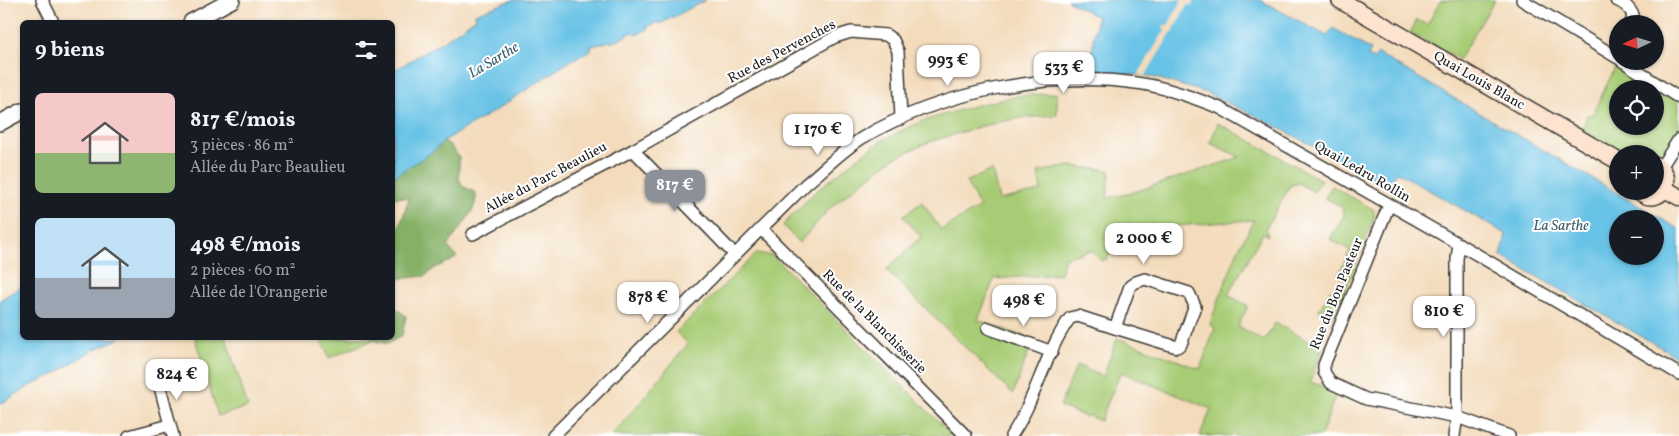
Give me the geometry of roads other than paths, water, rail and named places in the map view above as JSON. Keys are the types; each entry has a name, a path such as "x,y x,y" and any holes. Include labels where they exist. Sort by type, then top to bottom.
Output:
{"main road":[{"name":"Quai Louis Blanc","path":"1340,0 1609,156"},
{"path":"1664,173 1672,193"}],"street":[{"path":"42,0 52,20"},
{"path":"197,19 232,0"},
{"path":"1522,0 1609,53"},
{"path":"1616,0 1624,4 1633,15"},
{"name":"Rue des Pervenches","path":"724,100 834,37 851,32 886,35 893,40 898,50 901,119"},
{"path":"1636,70 1679,98"},
{"name":"Quai Ledru Rollin","path":"554,436 833,160 861,139 901,119 954,99 1005,86 1063,80 1106,80 1138,83 1199,99 1220,108 1459,244 1679,374"},
{"name":"Allée du Parc Beaulieu","path":"473,234 724,100"},
{"path":"0,123 20,112"},
{"path":"1664,158 1679,139"},
{"path":"633,150 735,255"},
{"name":"Rue du Bon Pasteur","path":"1389,205 1327,357 1324,372 1331,383 1366,398 1457,416"},
{"name":"Rue de la Blanchisserie","path":"761,230 966,436"},
{"path":"1454,436 1457,416 1457,259 1459,244"},
{"path":"1011,436 1028,408 1064,326 1070,318 1078,316 1176,348 1181,344 1195,306 1189,293 1149,279 1142,279 1130,286 1115,328"},
{"path":"988,328 1052,352"},
{"path":"130,436 171,431 156,372"},
{"path":"1457,416 1509,436"}],"water":[{"name":"La Sarthe","path":"513,0 706,0 660,24 658,22 647,27 648,29 636,35 633,32 611,43 610,41 590,47 592,50 570,61 493,112 447,139 432,152 395,176 395,70 445,40 476,18 475,14"},
{"name":"La Sarthe","path":"1067,0 1260,0 1327,36 1333,28 1371,50 1368,56 1374,59 1378,54 1609,188 1609,200 1629,200 1646,210 1609,210 1609,265 1664,265 1664,220 1679,229 1679,358 1501,256 1506,234 1397,172 1388,185 1262,119 1204,92 1149,76 1089,71 1097,17"},
{"path":"20,287 20,340 116,340 93,350 53,375 0,404 0,300"}]}
